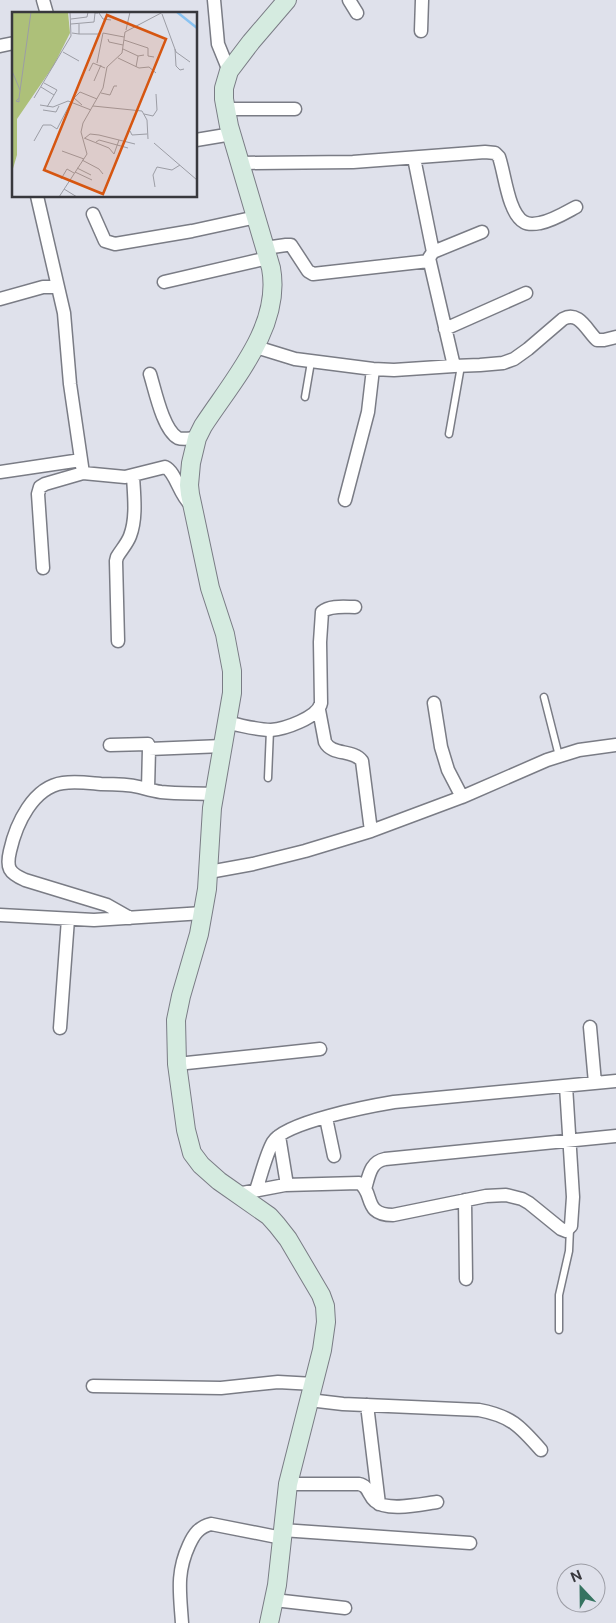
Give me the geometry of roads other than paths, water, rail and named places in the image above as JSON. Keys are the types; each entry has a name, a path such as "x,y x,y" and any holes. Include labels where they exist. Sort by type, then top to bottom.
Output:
{"street":[{"path":"214,0 218,44 229,71"},
{"path":"269,1623 277,1585 288,1484 322,1350 326,1322 325,1306 321,1295 277,1225 269,1216 219,1181 201,1165 192,1153 186,1130 177,1064 176,1020 203,913 209,872 210,834 215,794 232,694 232,671 225,634 210,588 192,505 189,485 191,463 198,438 214,409 256,347 264,328 274,281 232,134 226,109 224,88 229,71 287,0"},
{"path":"349,0 356,13"},
{"path":"421,31 422,0"},
{"path":"226,109 295,109"},
{"path":"198,140 232,134"},
{"path":"240,163 353,162 467,153 495,153 501,161 516,212 523,222 527,224 546,222 576,207"},
{"path":"414,158 445,329 457,365"},
{"path":"37,198 64,313 70,384 83,473"},
{"path":"93,214 105,241 115,244 192,231 256,217"},
{"path":"164,282 267,253 286,245 291,245 308,271 313,274 431,256 482,232"},
{"path":"0,299 43,287 58,287"},
{"path":"445,329 526,293"},
{"path":"256,347 279,355 311,362 373,370 402,370 488,364 514,359 563,318 569,316 579,320 597,340 616,337"},
{"path":"346,500 368,412 373,370"},
{"path":"150,374 165,420 171,431 181,439 198,438"},
{"path":"0,472 81,460"},
{"path":"43,568 39,491 45,484 51,481 83,473 115,477 133,476 161,467 168,467 182,495 192,505"},
{"path":"118,641 116,561 130,535 132,527 134,503 133,476"},
{"path":"355,607 332,608 322,612 320,642 321,703 319,710 325,742 328,746 331,749 357,756 362,761 371,831"},
{"path":"434,703 440,747 448,770 462,797"},
{"path":"228,723 270,730 287,727 319,710"},
{"path":"110,746 145,743 148,745 148,789"},
{"path":"209,872 304,852 371,831 462,797 559,756 579,750 616,745"},
{"path":"149,749 223,746"},
{"path":"130,918 106,905 15,875 10,871 8,861 13,840 20,822 30,806 42,792 62,783 80,782 129,786 162,792 215,794"},
{"path":"0,915 94,920 203,913"},
{"path":"60,1028 68,919"},
{"path":"590,1027 595,1083"},
{"path":"177,1064 320,1049"},
{"path":"256,1190 272,1144 279,1136 295,1128 326,1118 367,1106 394,1102 616,1081"},
{"path":"237,1194 288,1185 357,1183 365,1188 374,1209 385,1215 465,1200 506,1195 522,1199 566,1231 572,1223 573,1197 566,1086"},
{"path":"326,1118 334,1156"},
{"path":"279,1136 288,1185"},
{"path":"365,1188 372,1166 379,1160 616,1136"},
{"path":"465,1200 466,1279"},
{"path":"93,1386 222,1388 278,1382 368,1405 479,1410 501,1415 514,1422 541,1450"},
{"path":"368,1405 379,1504"},
{"path":"288,1484 360,1484 366,1487 372,1498 379,1504 392,1507 437,1502"},
{"path":"182,1623 180,1570 192,1538 197,1530 203,1526 211,1524 282,1534 470,1543"},
{"path":"274,1600 345,1608"}],"lane":[{"path":"305,397 311,362"},
{"path":"449,434 457,365"},
{"path":"544,697 559,756"},
{"path":"268,778 270,730"},
{"path":"559,1330 559,1295 569,1251 570,1228"}]}
